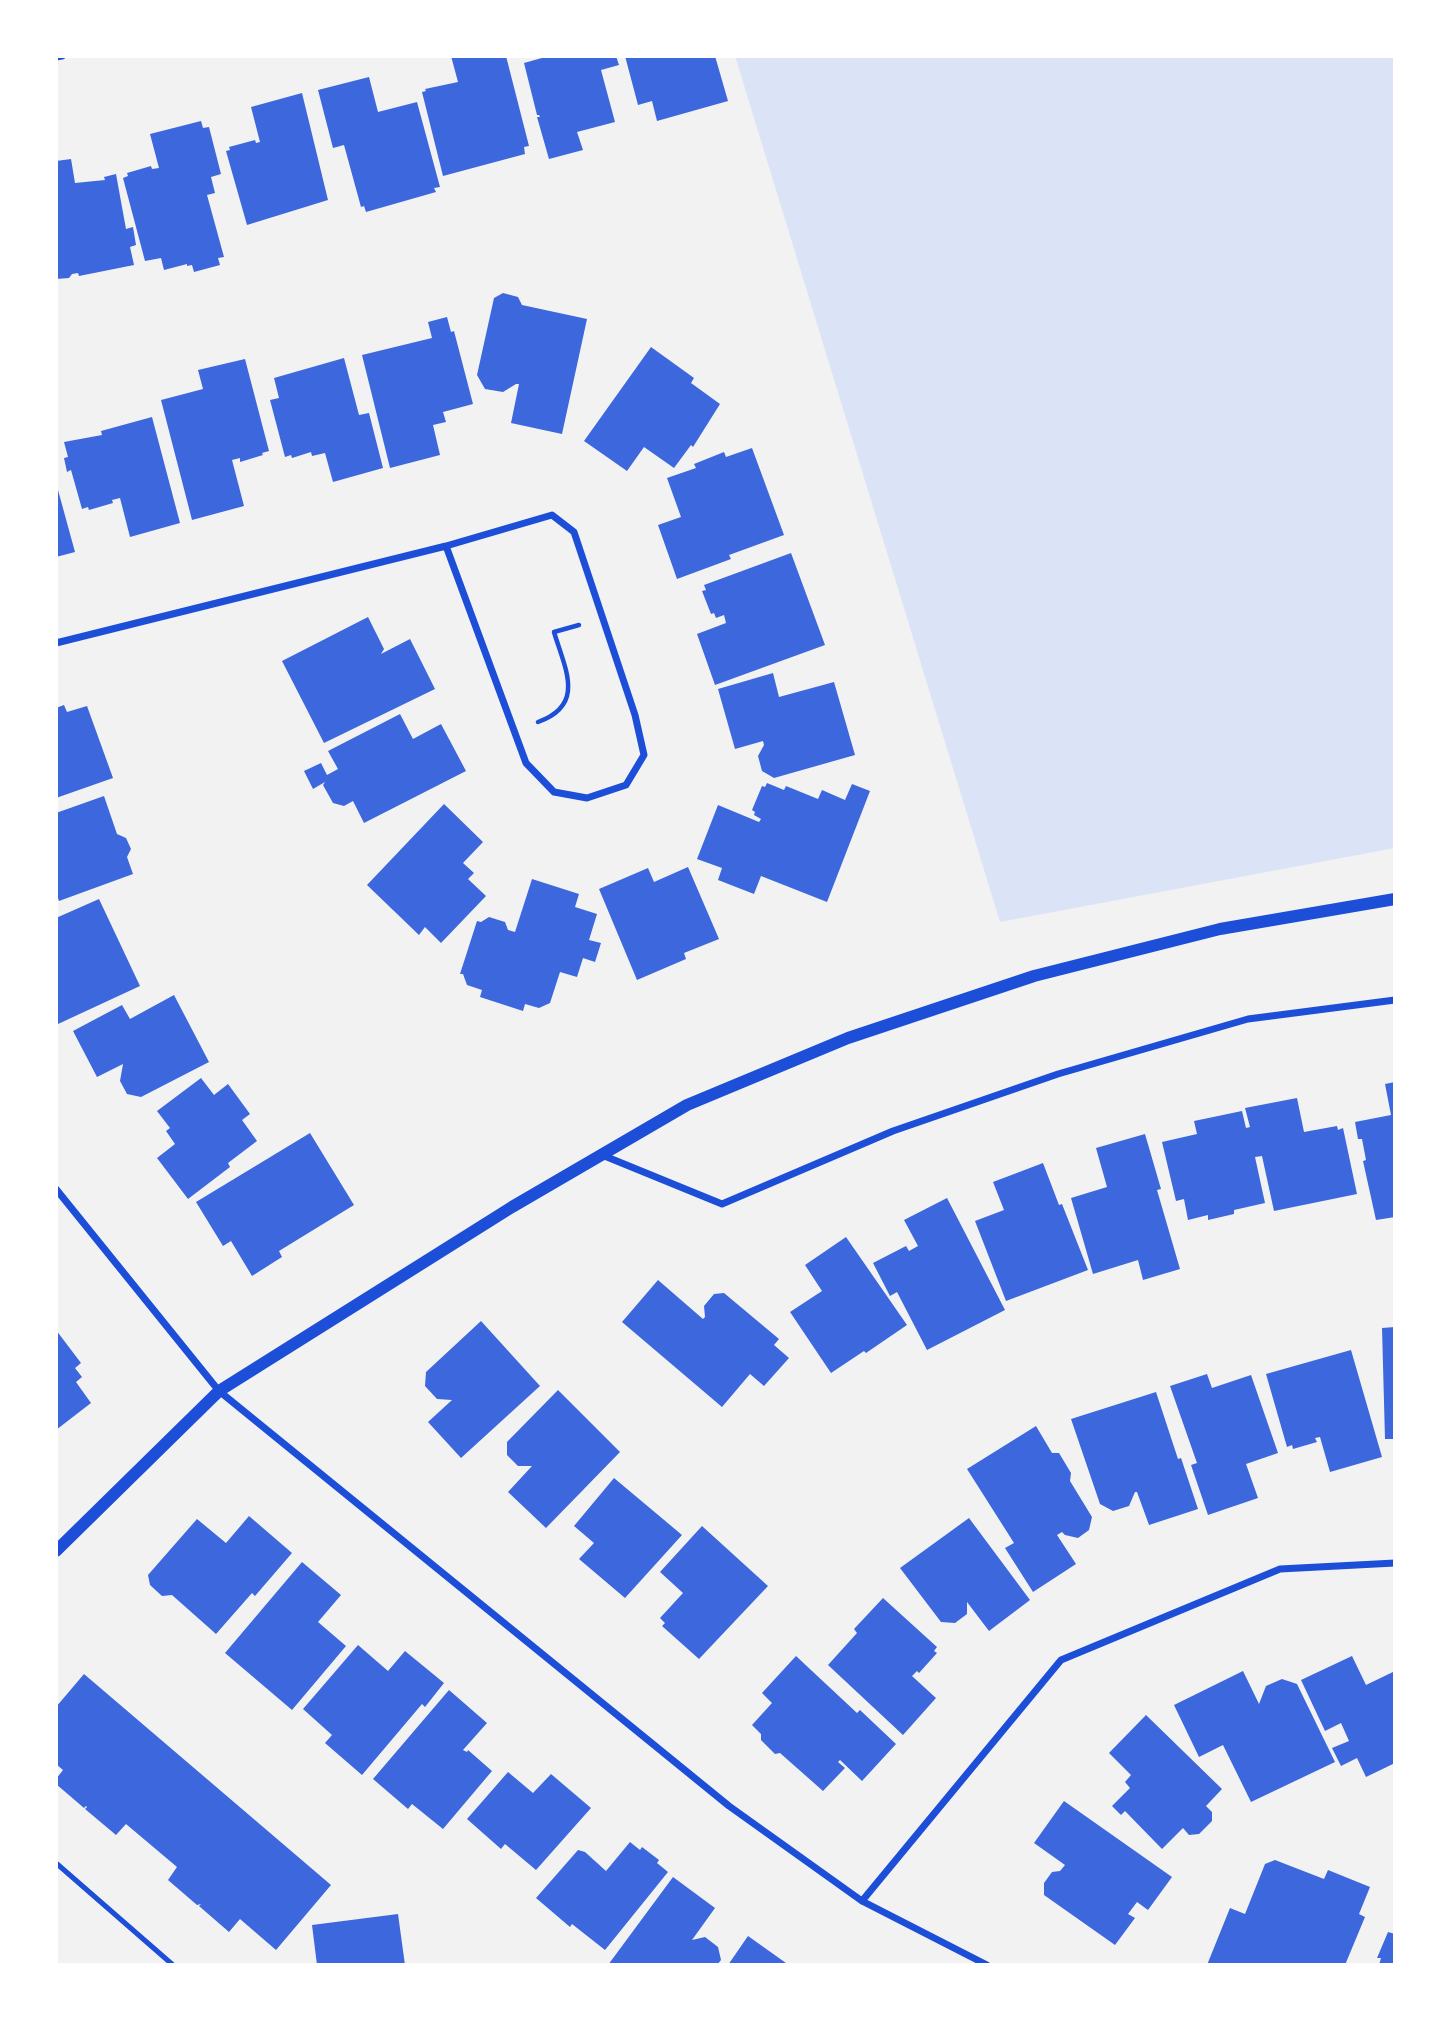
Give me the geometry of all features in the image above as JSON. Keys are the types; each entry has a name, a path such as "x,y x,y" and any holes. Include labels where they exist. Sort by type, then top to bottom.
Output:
{"street":[{"path":"56,57 62,56"},
{"path":"56,643 446,546 552,515 574,532 635,715 644,755 626,785 587,798 554,792 526,763 446,546"},
{"path":"56,1551 219,1391 512,1207 687,1105 836,1044 1034,976 1220,929 1395,899"},
{"path":"601,1155 722,1204 894,1131 1058,1074 1248,1019 1395,1000"},
{"path":"56,1189 219,1391 729,1806 862,1901 987,1965"},
{"path":"862,1901 1061,1660 1280,1569 1395,1563"}],"lane":[{"path":"56,1863 173,1965"}],"path":[{"path":"514,731 553,717 567,701 568,677 554,632 602,618"}],"shaded area":[{"path":"735,56 1395,56 1395,848 1000,922"}],"building":[{"path":"451,56 506,56 529,146 524,147 525,154 443,176 422,92 458,82"},
{"path":"549,56 616,56 619,65 601,70 615,122 577,132 583,150 549,159 524,63"},
{"path":"625,56 715,56 728,101 657,121 652,101 638,105"},
{"path":"369,77 378,112 417,102 440,187 434,188 436,192 366,212 364,206 361,207 344,145 333,148 318,90"},
{"path":"302,93 328,200 247,225 226,151 230,150 229,147 255,140 256,143 260,142 251,107"},
{"path":"201,121 203,128 209,127 221,174 211,177 215,193 207,195 224,257 218,258 220,265 194,272 192,265 187,264 164,270 161,258 145,261 123,178 128,176 127,173 151,166 152,169 159,168 150,134"},
{"path":"71,159 75,183 105,180 104,177 116,174 126,229 133,227 136,245 130,247 134,265 56,279 56,161"},
{"path":"503,293 518,297 522,305 587,319 562,434 511,423 519,384 503,392 485,389 477,375 494,298"},
{"path":"447,317 451,332 454,331 473,404 443,412 446,422 433,425 440,455 390,468 362,355 432,338 428,322"},
{"path":"651,347 694,378 691,383 720,404 693,447 691,445 674,468 644,447 627,471 584,441"},
{"path":"344,358 359,415 369,413 383,468 333,482 325,453 312,456 311,452 292,458 291,455 285,457 270,400 279,398 274,378"},
{"path":"245,359 269,451 240,462 240,458 232,460 244,506 192,520 161,400 203,389 198,370"},
{"path":"152,417 180,523 130,537 120,498 112,500 113,503 89,510 88,507 82,509 71,470 67,472 64,458 68,457 64,442 102,435 101,431"},
{"path":"752,448 784,535 729,555 731,559 677,579 658,525 681,517 667,478 696,468 694,464 724,452 726,457"},
{"path":"58,490 75,552 56,557 56,491"},
{"path":"791,553 825,645 715,685 697,634 726,623 724,615 716,618 714,613 711,614 702,591 706,590 704,585"},
{"path":"368,617 384,649 381,654 410,639 435,689 324,743 282,661"},
{"path":"773,673 779,697 834,682 855,755 774,778 762,771 758,756 764,745 763,741 735,749 718,689"},
{"path":"64,705 67,712 87,706 113,778 56,798 56,708"},
{"path":"400,714 413,739 441,724 466,771 364,823 353,801 344,806 333,803 323,785 325,782 313,789 304,771 321,763 327,775 338,769 328,751"},
{"path":"767,783 784,790 786,786 818,799 822,790 845,800 852,784 870,791 827,902 761,876 754,894 718,880 722,868 697,859 718,805 759,822 761,819 754,815 752,810 762,786 765,787"},
{"path":"104,796 117,834 126,838 131,849 127,857 133,874 59,901 56,893 56,813"},
{"path":"444,804 483,842 463,863 474,873 468,879 486,896 441,943 425,927 419,935 367,885"},
{"path":"688,867 719,939 684,953 686,959 637,980 599,889 648,868 654,882"},
{"path":"532,879 579,894 575,907 597,914 589,940 601,943 595,962 583,958 577,977 560,972 550,1003 539,1008 525,1004 523,1011 480,997 482,990 467,985 463,974 460,974 477,921 481,922 489,917 505,922 508,930 515,932"},
{"path":"99,899 140,986 58,1024 56,918"},
{"path":"174,995 209,1062 141,1097 127,1094 120,1081 123,1064 97,1077 73,1031 122,1005 130,1019"},
{"path":"201,1078 214,1095 228,1084 250,1114 242,1120 257,1141 228,1163 230,1167 188,1199 157,1158 175,1144 166,1131 170,1128 157,1111"},
{"path":"1395,1082 1395,1217 1376,1220 1363,1161 1366,1160 1362,1139 1358,1139 1355,1122 1391,1115 1385,1084"},
{"path":"1297,1098 1304,1132 1337,1126 1338,1130 1343,1128 1357,1194 1274,1211 1262,1156 1255,1157 1265,1203 1234,1210 1234,1214 1208,1220 1208,1215 1188,1220 1184,1199 1176,1201 1162,1142 1197,1134 1194,1121 1242,1111 1246,1128 1250,1127 1245,1108"},
{"path":"310,1133 354,1205 279,1251 282,1257 252,1276 231,1241 223,1246 196,1202"},
{"path":"1145,1134 1161,1189 1157,1190 1180,1269 1143,1280 1138,1260 1093,1274 1071,1198 1107,1187 1096,1148"},
{"path":"1043,1163 1088,1270 1006,1301 975,1221 1004,1210 993,1182"},
{"path":"947,1198 1005,1310 927,1350 897,1292 890,1296 873,1263 906,1246 909,1251 918,1246 904,1220"},
{"path":"846,1237 907,1325 831,1373 790,1312 822,1291 805,1265"},
{"path":"658,1280 703,1319 704,1306 714,1294 724,1293 779,1339 774,1345 789,1358 764,1386 750,1374 722,1407 622,1322"},
{"path":"481,1321 540,1386 461,1458 428,1422 452,1400 437,1399 425,1386 426,1372"},
{"path":"1395,1327 1395,1439 1385,1439 1382,1328"},
{"path":"56,1330 81,1363 75,1368 82,1377 76,1382 91,1403 56,1430"},
{"path":"1351,1350 1382,1457 1330,1472 1320,1437 1315,1438 1317,1442 1293,1449 1292,1445 1287,1447 1266,1374"},
{"path":"1207,1374 1212,1388 1251,1375 1278,1453 1246,1464 1258,1498 1208,1515 1191,1465 1197,1463 1170,1386"},
{"path":"558,1390 620,1452 546,1528 508,1492 532,1466 518,1466 507,1455 507,1442"},
{"path":"1156,1392 1198,1509 1149,1525 1137,1492 1129,1506 1113,1511 1100,1504 1071,1419"},
{"path":"1036,1426 1052,1453 1059,1453 1071,1473 1070,1481 1092,1517 1089,1530 1078,1538 1062,1532 1057,1535 1076,1564 1033,1592 1005,1548 1014,1543 967,1469"},
{"path":"614,1478 682,1535 625,1598 579,1559 594,1543 574,1526"},
{"path":"249,1516 292,1553 255,1596 252,1593 216,1634 172,1595 162,1596 150,1585 148,1575 197,1519 226,1543"},
{"path":"969,1518 1030,1600 989,1631 967,1602 967,1614 955,1623 941,1622 900,1568"},
{"path":"702,1526 768,1586 699,1659 662,1626 665,1623 660,1618 683,1593 660,1572"},
{"path":"302,1562 341,1595 318,1622 346,1646 292,1710 225,1653"},
{"path":"883,1598 937,1647 934,1651 937,1653 919,1673 917,1671 912,1676 936,1698 903,1735 828,1665 857,1633 854,1629"},
{"path":"358,1645 388,1671 405,1651 444,1683 425,1707 422,1704 362,1775 325,1743 332,1735 303,1709"},
{"path":"796,1656 857,1713 860,1710 896,1744 862,1781 840,1760 838,1762 845,1768 823,1791 780,1753 775,1754 761,1740 761,1734 752,1725 772,1703 762,1693"},
{"path":"1352,1656 1366,1685 1395,1671 1395,1763 1366,1777 1357,1758 1341,1766 1332,1748 1349,1741 1341,1723 1325,1731 1301,1680"},
{"path":"1243,1671 1259,1704 1266,1686 1282,1679 1297,1684 1335,1762 1251,1802 1223,1745 1199,1757 1174,1705"},
{"path":"84,1674 331,1885 276,1950 240,1919 229,1932 199,1906 201,1904 197,1905 168,1880 177,1867 126,1824 116,1835 85,1809 86,1806 84,1808 56,1784 56,1779 63,1770 56,1764 56,1707"},
{"path":"449,1690 487,1723 463,1750 468,1750 492,1771 443,1829 412,1804 408,1809 373,1779"},
{"path":"1146,1715 1222,1789 1206,1806 1212,1812 1212,1821 1199,1834 1189,1835 1183,1828 1162,1849 1125,1811 1121,1815 1112,1806 1130,1788 1125,1782 1131,1775 1109,1753"},
{"path":"508,1772 533,1793 551,1774 591,1808 536,1870 505,1844 501,1849 467,1819"},
{"path":"1064,1801 1172,1877 1148,1910 1137,1902 1128,1914 1135,1918 1115,1945 1044,1895 1044,1883 1052,1872 1060,1871 1065,1865 1034,1843"},
{"path":"630,1842 659,1860 657,1863 668,1872 605,1950 572,1924 570,1927 536,1898 578,1850 585,1852 606,1871"},
{"path":"1275,1860 1324,1879 1328,1870 1370,1887 1359,1914 1365,1917 1345,1965 1207,1965 1230,1908 1245,1914 1265,1864"},
{"path":"673,1877 715,1908 692,1940 705,1937 718,1947 721,1960 717,1965 608,1965"},
{"path":"398,1914 405,1965 317,1965 312,1925"},
{"path":"1388,1932 1395,1934 1395,1965 1379,1965 1381,1958 1377,1958"},
{"path":"748,1936 786,1963 728,1965"}]}
